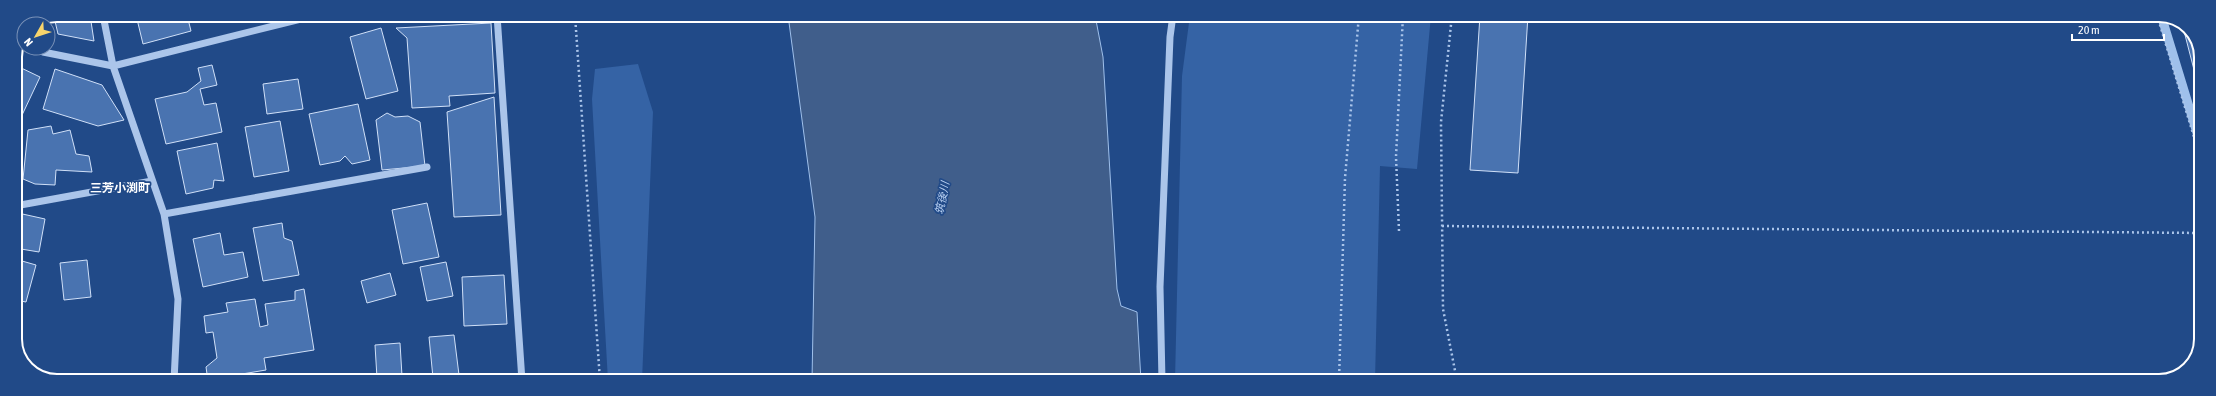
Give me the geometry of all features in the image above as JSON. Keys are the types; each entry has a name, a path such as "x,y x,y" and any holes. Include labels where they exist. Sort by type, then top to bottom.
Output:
{"street":[{"path":"104,22 113,66 164,214 178,299 174,374"},
{"path":"56,55 113,66 289,22"},
{"path":"497,22 522,374"},
{"path":"1162,374 1160,287 1170,37 1172,22"},
{"path":"164,214 427,167"},
{"path":"22,205 152,181"}],"path":[{"path":"575,22 600,374"},
{"path":"1339,374 1345,178 1358,22"},
{"path":"1399,231 1396,157 1403,22"},
{"path":"1451,22 1441,122 1443,309 1456,374"},
{"path":"2159,22 2194,137"},
{"path":"1442,226 2194,233"}],"shaded area":[{"path":"1189,22 1430,22 1417,169 1380,166 1375,374 1175,374 1182,76"},
{"path":"638,64 653,112 642,374 608,374 592,99 595,69"}],"water":[{"name":"筑後川","path":"789,22 1096,22 1103,57 1117,289 1121,306 1137,312 1141,374 812,374 815,217"}],"building":[{"path":"56,22 91,22 94,41 58,34"},
{"path":"138,22 189,22 191,31 143,44"},
{"path":"1480,22 1528,22 1518,173 1470,170"},
{"path":"491,23 495,93 449,96 450,106 412,108 407,38 396,28"},
{"path":"381,28 398,91 366,99 350,37"},
{"path":"2185,34 2193,48 2194,70"},
{"path":"212,65 217,85 200,89 204,105 216,103 222,132 166,144 155,99 187,92 201,81 198,68"},
{"path":"22,68 40,77 22,115"},
{"path":"55,69 102,85 124,120 98,126 43,109"},
{"path":"298,79 303,109 267,114 263,84"},
{"path":"494,97 501,215 454,217 447,112"},
{"path":"358,104 370,160 352,164 345,156 340,161 320,165 309,114"},
{"path":"387,113 395,117 408,116 420,122 425,166 382,170 376,120"},
{"path":"280,121 289,171 254,177 245,127"},
{"path":"51,126 53,134 70,130 76,154 89,156 92,172 56,170 55,185 35,184 23,179 28,130"},
{"path":"217,143 224,181 214,180 213,188 186,194 177,151"},
{"path":"427,203 439,257 403,264 392,210"},
{"path":"22,214 45,219 39,252 22,249"},
{"path":"282,223 284,238 292,241 299,275 263,281 253,228"},
{"path":"220,233 224,255 243,252 248,277 203,287 193,239"},
{"path":"87,260 91,297 64,300 60,263"},
{"path":"22,261 36,265 26,302 22,301"},
{"path":"446,262 453,296 427,301 420,267"},
{"path":"390,273 396,295 367,303 361,281"},
{"path":"504,275 507,324 464,326 462,277"},
{"path":"304,289 314,350 264,358 266,370 242,374 207,374 206,367 217,358 213,332 206,333 204,316 228,312 226,303 255,299 260,327 268,325 265,304 295,300 295,291"},
{"path":"454,335 459,374 433,374 429,337"},
{"path":"400,343 402,374 377,374 375,345"}],"waterway":[{"path":"2163,22 2194,123"}],"district":[{"name":"三芳小渕町","path":"120,188"}]}
